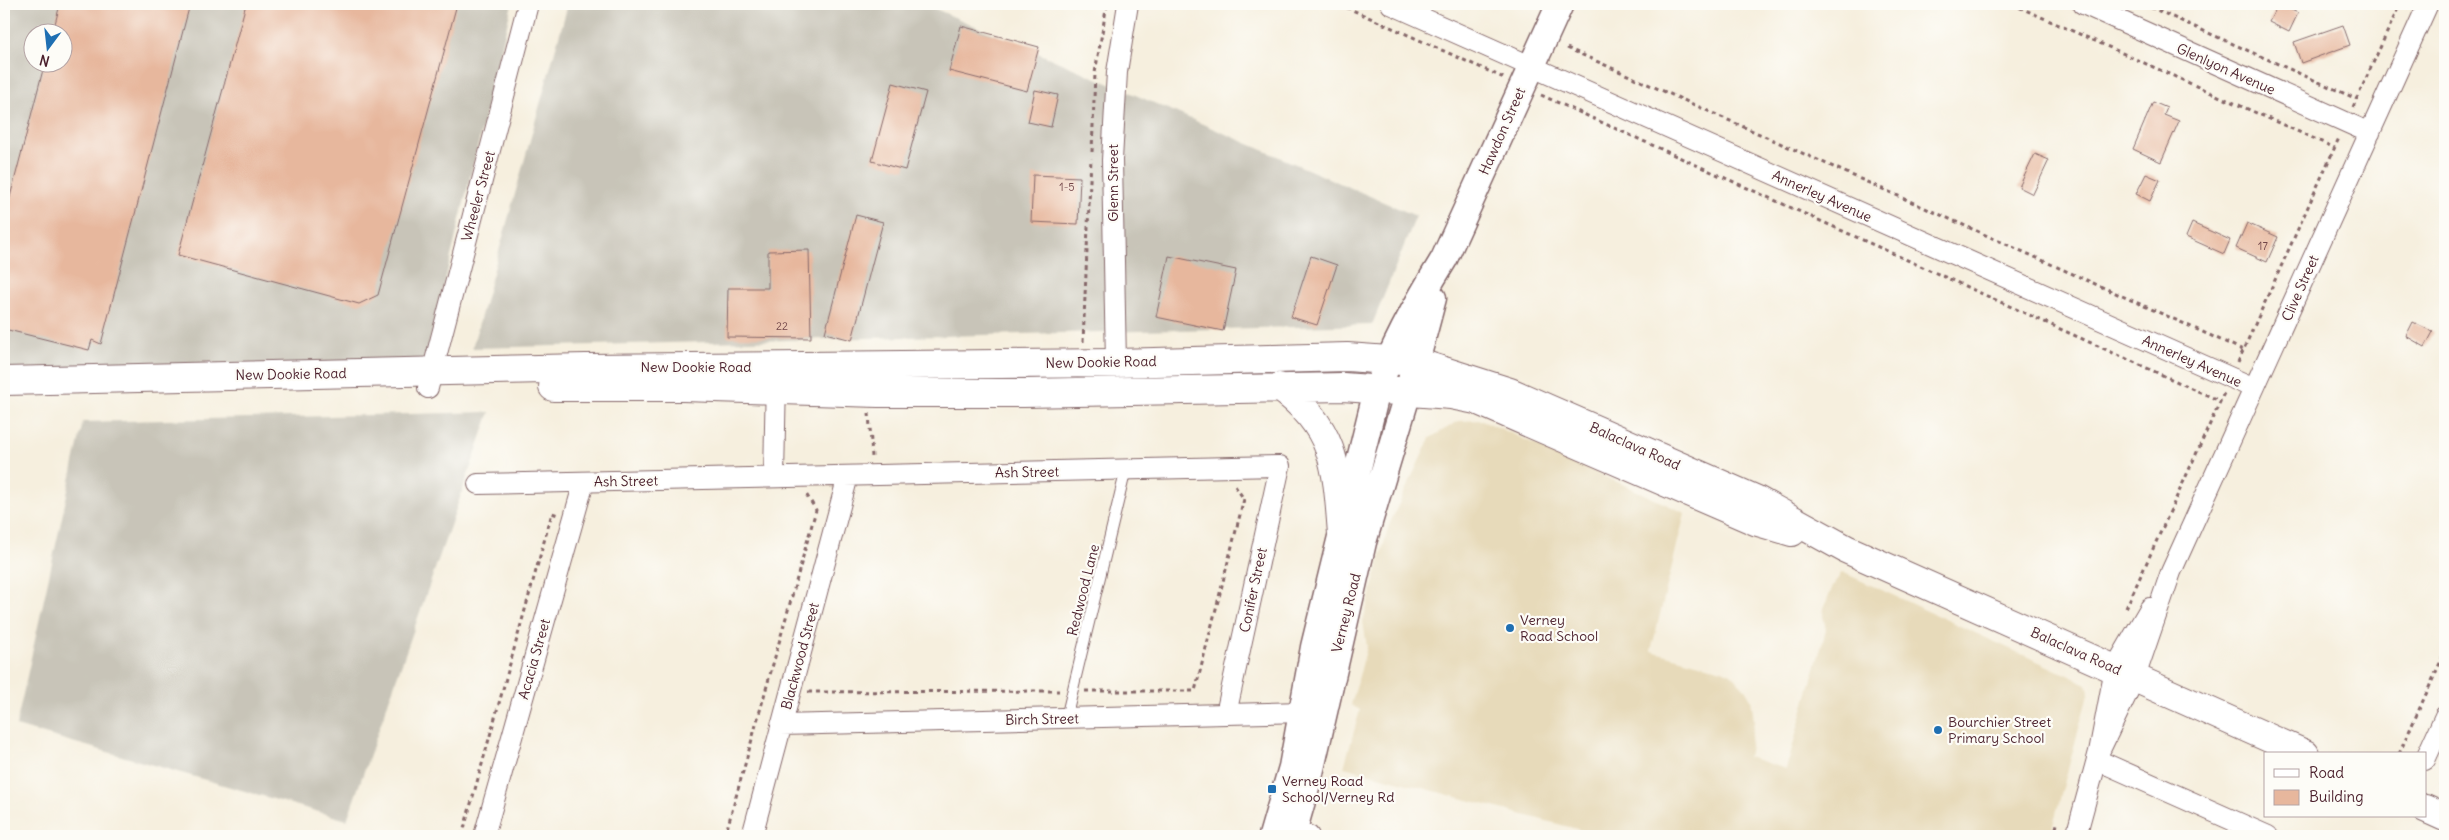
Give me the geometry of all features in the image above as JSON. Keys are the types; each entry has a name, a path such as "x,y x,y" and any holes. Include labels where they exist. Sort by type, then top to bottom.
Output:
{"main road":[{"name":"New Dookie Road","path":"4,381 776,379 1116,363 1347,357 1416,362"},
{"name":"Balaclava Road","path":"1416,362 1510,392 1755,499 1846,549 2301,752"},
{"name":"New Dookie Road","path":"776,379 1024,393 1279,387 1343,387 1377,390"},
{"name":"New Dookie Road","path":"4,398 430,380"},
{"path":"1279,387 1306,408 1324,434 1337,482 1342,534"},
{"name":"Balaclava Road","path":"1377,390 1451,395 1476,400 1755,521 1846,549"},
{"path":"2426,808 2445,817"}],"street":[{"name":"Wheeler Street","path":"430,380 528,4"},
{"name":"Glenn Street","path":"1116,363 1112,160 1117,72 1128,4"},
{"name":"Annerley Avenue","path":"1391,4 1527,76 2254,388"},
{"name":"Hawdon Street","path":"1377,390 1388,361 1421,296 1444,259 1560,4"},
{"name":"Glenlyon Avenue","path":"2083,4 2370,133"},
{"name":"Clive Street","path":"2076,836 2098,756 2125,672 2428,4"},
{"name":"Hawdon Street","path":"1408,392 1444,259"},
{"path":"774,477 776,379"},
{"name":"Verney Road","path":"1288,833 1292,768 1304,712 1314,647 1377,390"},
{"name":"Verney Road","path":"1288,833 1310,773 1363,542 1408,392"},
{"name":"Ash Street","path":"478,484 1280,466"},
{"name":"Conifer Street","path":"1226,714 1280,466"},
{"name":"Blackwood Street","path":"752,836 848,476"},
{"name":"Acacia Street","path":"484,836 584,482"},
{"name":"Birch Street","path":"781,726 1304,712"},
{"path":"2426,758 2445,716"},
{"path":"2098,756 2268,836"}],"lane":[{"name":"Redwood Lane","path":"1066,718 1126,469"}],"path":[{"path":"1339,4 1527,76 2220,401"},
{"path":"2012,4 2335,148"},
{"path":"2143,4 2357,100"},
{"path":"2126,609 2400,4"},
{"path":"1567,48 2243,350"},
{"path":"870,413 873,475"},
{"path":"803,692 1195,691 1244,499 1230,478"},
{"path":"725,836 816,510 802,488"},
{"path":"2400,752 2445,652"},
{"path":"2440,785 2445,774"},
{"path":"2054,836 2057,824"}],"shaded area":[{"path":"4,4 512,4 424,368 4,372"},
{"path":"568,4 924,4 1416,216 1372,325 472,348"},
{"path":"490,412 347,820 16,726 83,422"},
{"name":"Verney Road School","path":"1482,420 1685,513 1651,651 1722,670 1731,674 1745,689 1751,699 1754,721 1748,757 1786,769 1826,630 1823,616 1824,608 1833,586 1842,572 2087,684 2089,691 2050,836 1603,836 1344,767 1360,710 1351,705 1367,647 1363,621 1389,525 1430,438 1459,421"}],"building":[{"path":"60,4 190,4 101,344 92,340 89,350 4,329 4,220 42,72 72,72 72,22 56,22"},
{"path":"246,4 457,4 378,295 359,304 178,255"},
{"path":"2278,4 2298,13 2289,32 2269,22"},
{"path":"2343,25 2350,45 2301,63 2294,42"},
{"path":"961,26 1039,47 1027,91 949,71"},
{"path":"893,83 926,92 905,170 872,161"},
{"path":"1035,90 1058,95 1051,127 1028,122"},
{"path":"2153,102 2167,108 2164,115 2179,121 2161,162 2133,149"},
{"path":"2035,154 2049,160 2033,194 2019,187"},
{"path":"2146,174 2160,180 2150,201 2136,194"},
{"path":"1033,175 1080,177 1078,224 1031,222"},
{"path":"856,215 883,222 852,340 825,333"},
{"path":"2192,223 2230,240 2224,254 2186,237"},
{"path":"2247,223 2278,237 2267,262 2236,248"},
{"path":"809,250 811,338 727,337 728,288 768,288 768,251"},
{"path":"1169,256 1236,270 1223,331 1156,317"},
{"path":"1311,256 1337,265 1317,325 1291,317"},
{"path":"2413,322 2433,332 2425,347 2406,336"}],"place":[{"name":"Verney Road School","path":"1510,628"},
{"name":"Bourchier Street Primary School","path":"1938,730"},
{"name":"Verney Road School/Verney Rd","path":"1272,789"}]}
